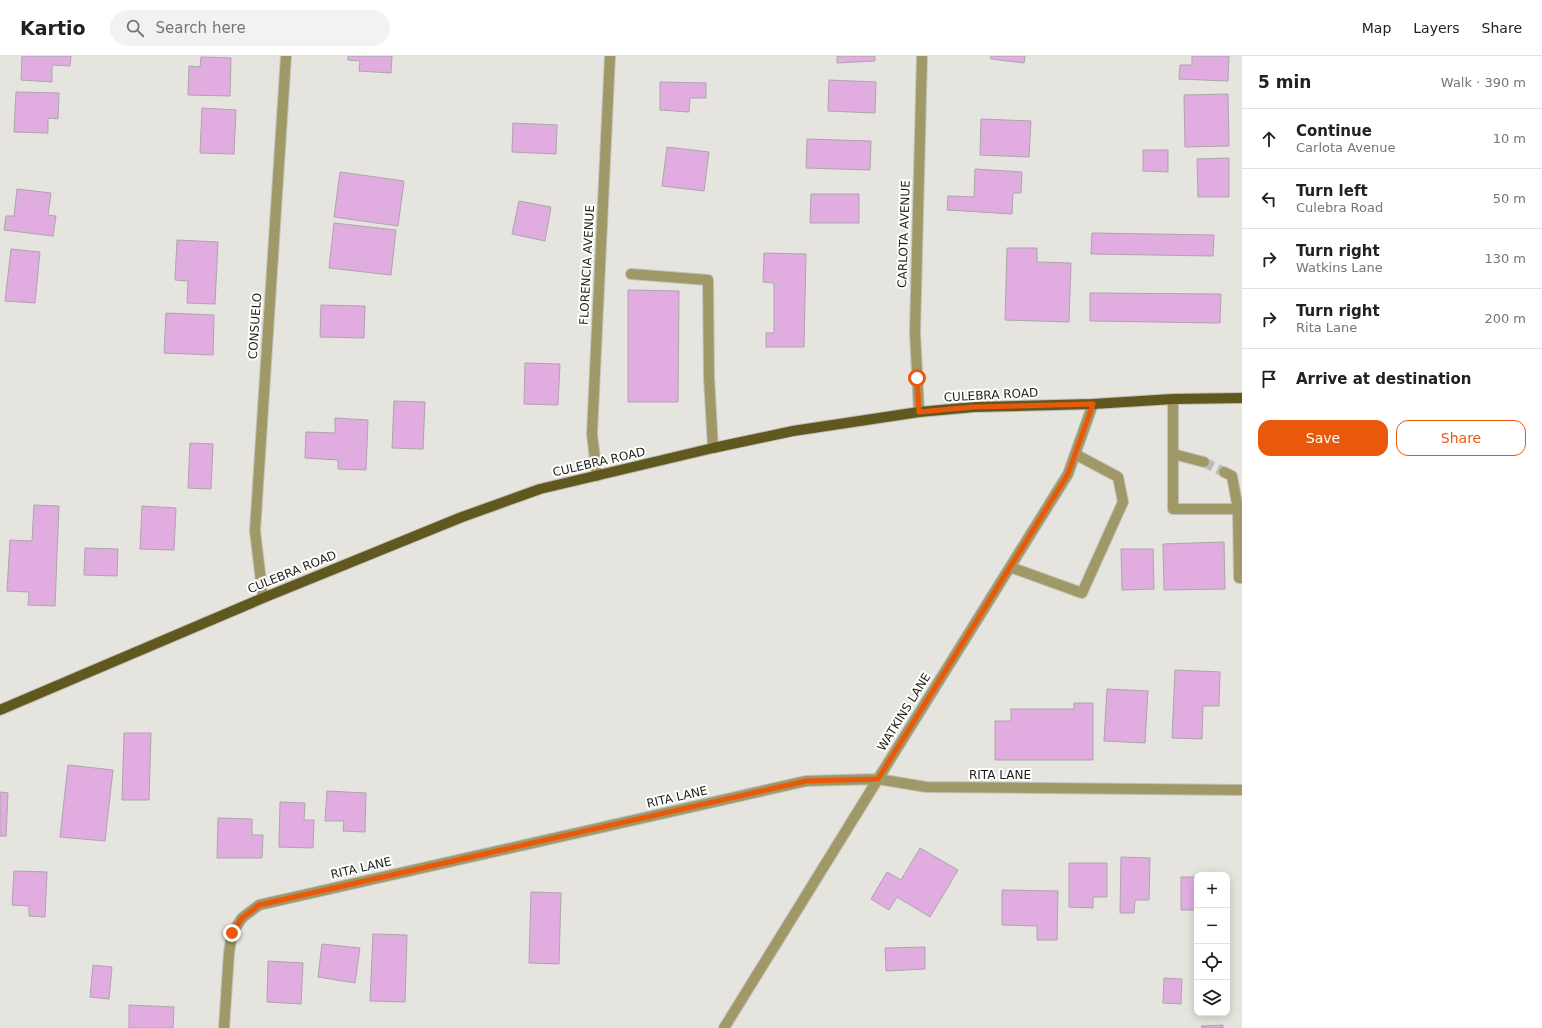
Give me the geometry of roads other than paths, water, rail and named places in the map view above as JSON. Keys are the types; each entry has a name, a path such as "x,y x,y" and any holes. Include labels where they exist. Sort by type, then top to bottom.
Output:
{"main road":[{"name":"CULEBRA ROAD","path":"0,710 263,598 469,514 540,489 713,448 793,431 919,412 974,407 1093,404 1173,399 1242,398"}],"street":[{"name":"CONSUELO","path":"263,598 255,531 286,56"},
{"name":"FLORENCIA AVENUE","path":"597,476 592,434 610,56"},
{"name":"CARLOTA AVENUE","path":"919,412 915,332 922,56"},
{"path":"631,274 708,280 709,377 713,448"},
{"path":"1173,399 1173,509 1240,510"},
{"name":"WATKINS LANE","path":"724,1028 1068,474 1093,404"},
{"path":"1010,567 1082,593 1123,502 1118,477 1076,454"},
{"path":"1173,454 1204,462"},
{"path":"1224,472 1232,476 1240,510 1239,578 1242,578"},
{"name":"RITA LANE","path":"224,1028 229,952 232,933 242,918 259,905 806,781 878,779 926,787 1242,790"}],"tunnel":[{"path":"1204,462 1224,472"}]}
